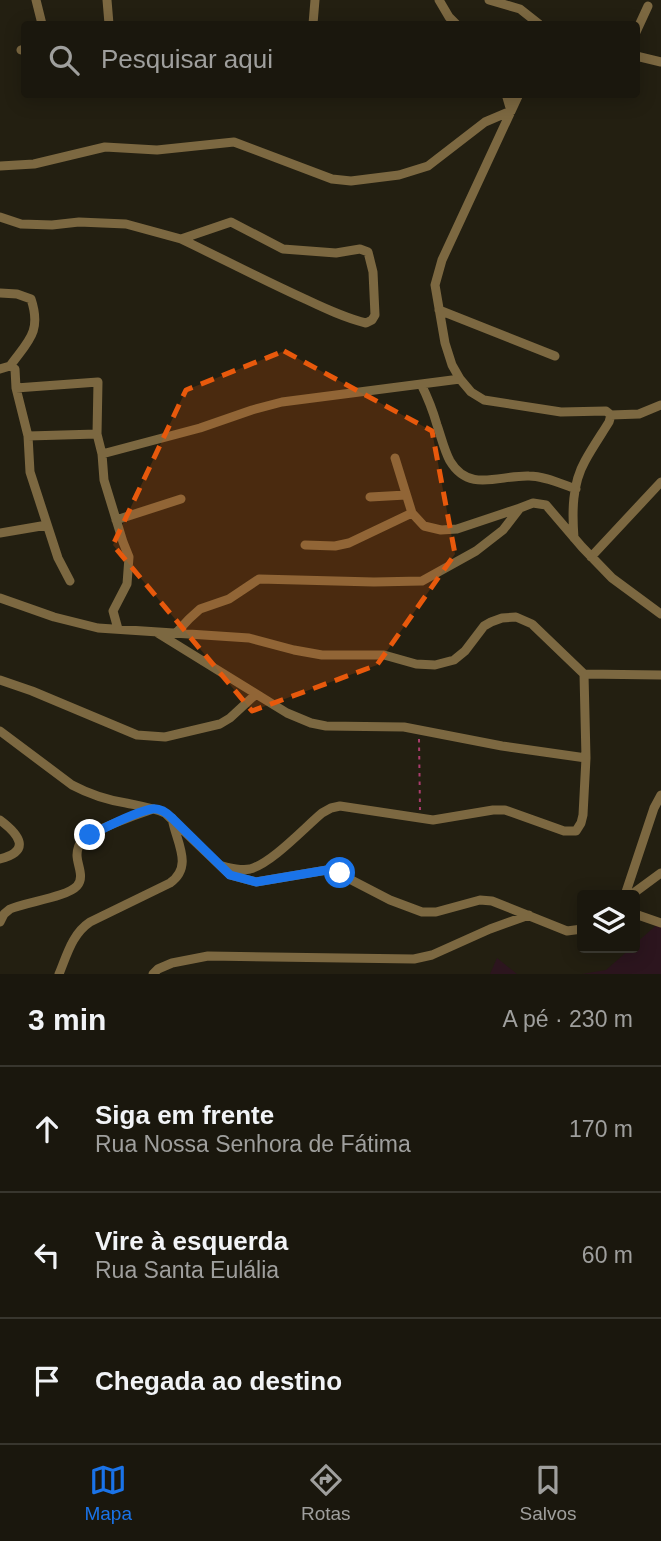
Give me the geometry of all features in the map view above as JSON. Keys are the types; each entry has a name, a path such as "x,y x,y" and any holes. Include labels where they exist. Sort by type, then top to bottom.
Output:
{"street":[{"path":"36,0 41,21"},
{"path":"107,0 109,21"},
{"path":"313,21 314,0"},
{"path":"439,0 453,21"},
{"path":"489,0 520,9 535,21"},
{"path":"640,23 648,6"},
{"path":"640,57 661,62"},
{"path":"507,98 511,111"},
{"path":"517,98 442,260 435,285 445,344 452,365 471,392 484,400 561,412 606,411 611,415 639,414 661,404"},
{"path":"0,166 34,164 105,147 158,150 234,142 332,179 351,181 399,175 428,166 485,122 511,111"},
{"path":"0,217 21,224 126,224 181,239 335,313 366,323 375,315 373,272 368,252 360,249 336,253 283,249 230,222 181,239"},
{"path":"0,293 17,294 31,299 36,314 34,332 10,366 0,369"},
{"path":"439,310 555,356"},
{"path":"10,366 15,369 16,388 28,436 30,472 58,558 70,581"},
{"path":"102,454 200,428 282,402 460,379"},
{"path":"16,388 98,382 97,435 104,480 129,557 127,584 113,611 118,629"},
{"path":"421,384 432,406 448,457 457,472 473,480 529,476 576,489"},
{"path":"574,538 572,513 576,489 584,463 611,415"},
{"path":"28,436 97,435"},
{"path":"395,458 412,513 424,526 441,530 457,529 533,503 546,505 612,578 661,614"},
{"path":"591,557 661,482"},
{"path":"370,497 406,495"},
{"path":"116,520 181,499"},
{"path":"176,633 200,609 229,599 259,579 422,581 476,551 503,530 520,508"},
{"path":"305,545 335,546 349,543 412,513"},
{"path":"0,533 47,525"},
{"path":"0,598 72,623 98,628 249,638 321,655 384,655 416,664 435,665 454,660 465,651 484,626 502,618 516,617 531,624 584,674 661,675"},
{"path":"155,632 287,713 317,724 419,730 586,758"},
{"path":"219,865 242,870 258,866 322,813 340,806 433,820 505,810 564,831 576,831 583,815 586,758 584,674"},
{"path":"0,680 137,735 153,737 165,737 220,724 256,694"},
{"path":"0,731 72,785 124,803 155,808 166,813 230,875 256,882 334,871 390,900 422,912 436,912 480,900 492,901 567,932 577,930"},
{"path":"627,890 654,808 661,795"},
{"path":"0,922 10,909 74,889 80,883 77,855 83,840 155,808"},
{"path":"59,974 82,927 178,877 183,864 172,818"},
{"path":"0,820 14,831 19,845 15,854 0,859"},
{"path":"638,890 661,873"},
{"path":"153,974 172,963 208,956 414,959 432,955 529,915"},
{"path":"640,916 661,923"}],"path":[{"path":"419,730 420,818"}],"highlighted area":[{"path":"284,351 432,431 455,554 377,665 252,711 113,545 186,390"}],"shaded area":[{"path":"661,921 661,974 582,974 606,970 625,953 640,953 640,940"},
{"path":"497,958 517,974 490,974"}],"route":[{"path":"90,835 155,808 172,818 230,875 256,882 327,870 340,873"}]}
